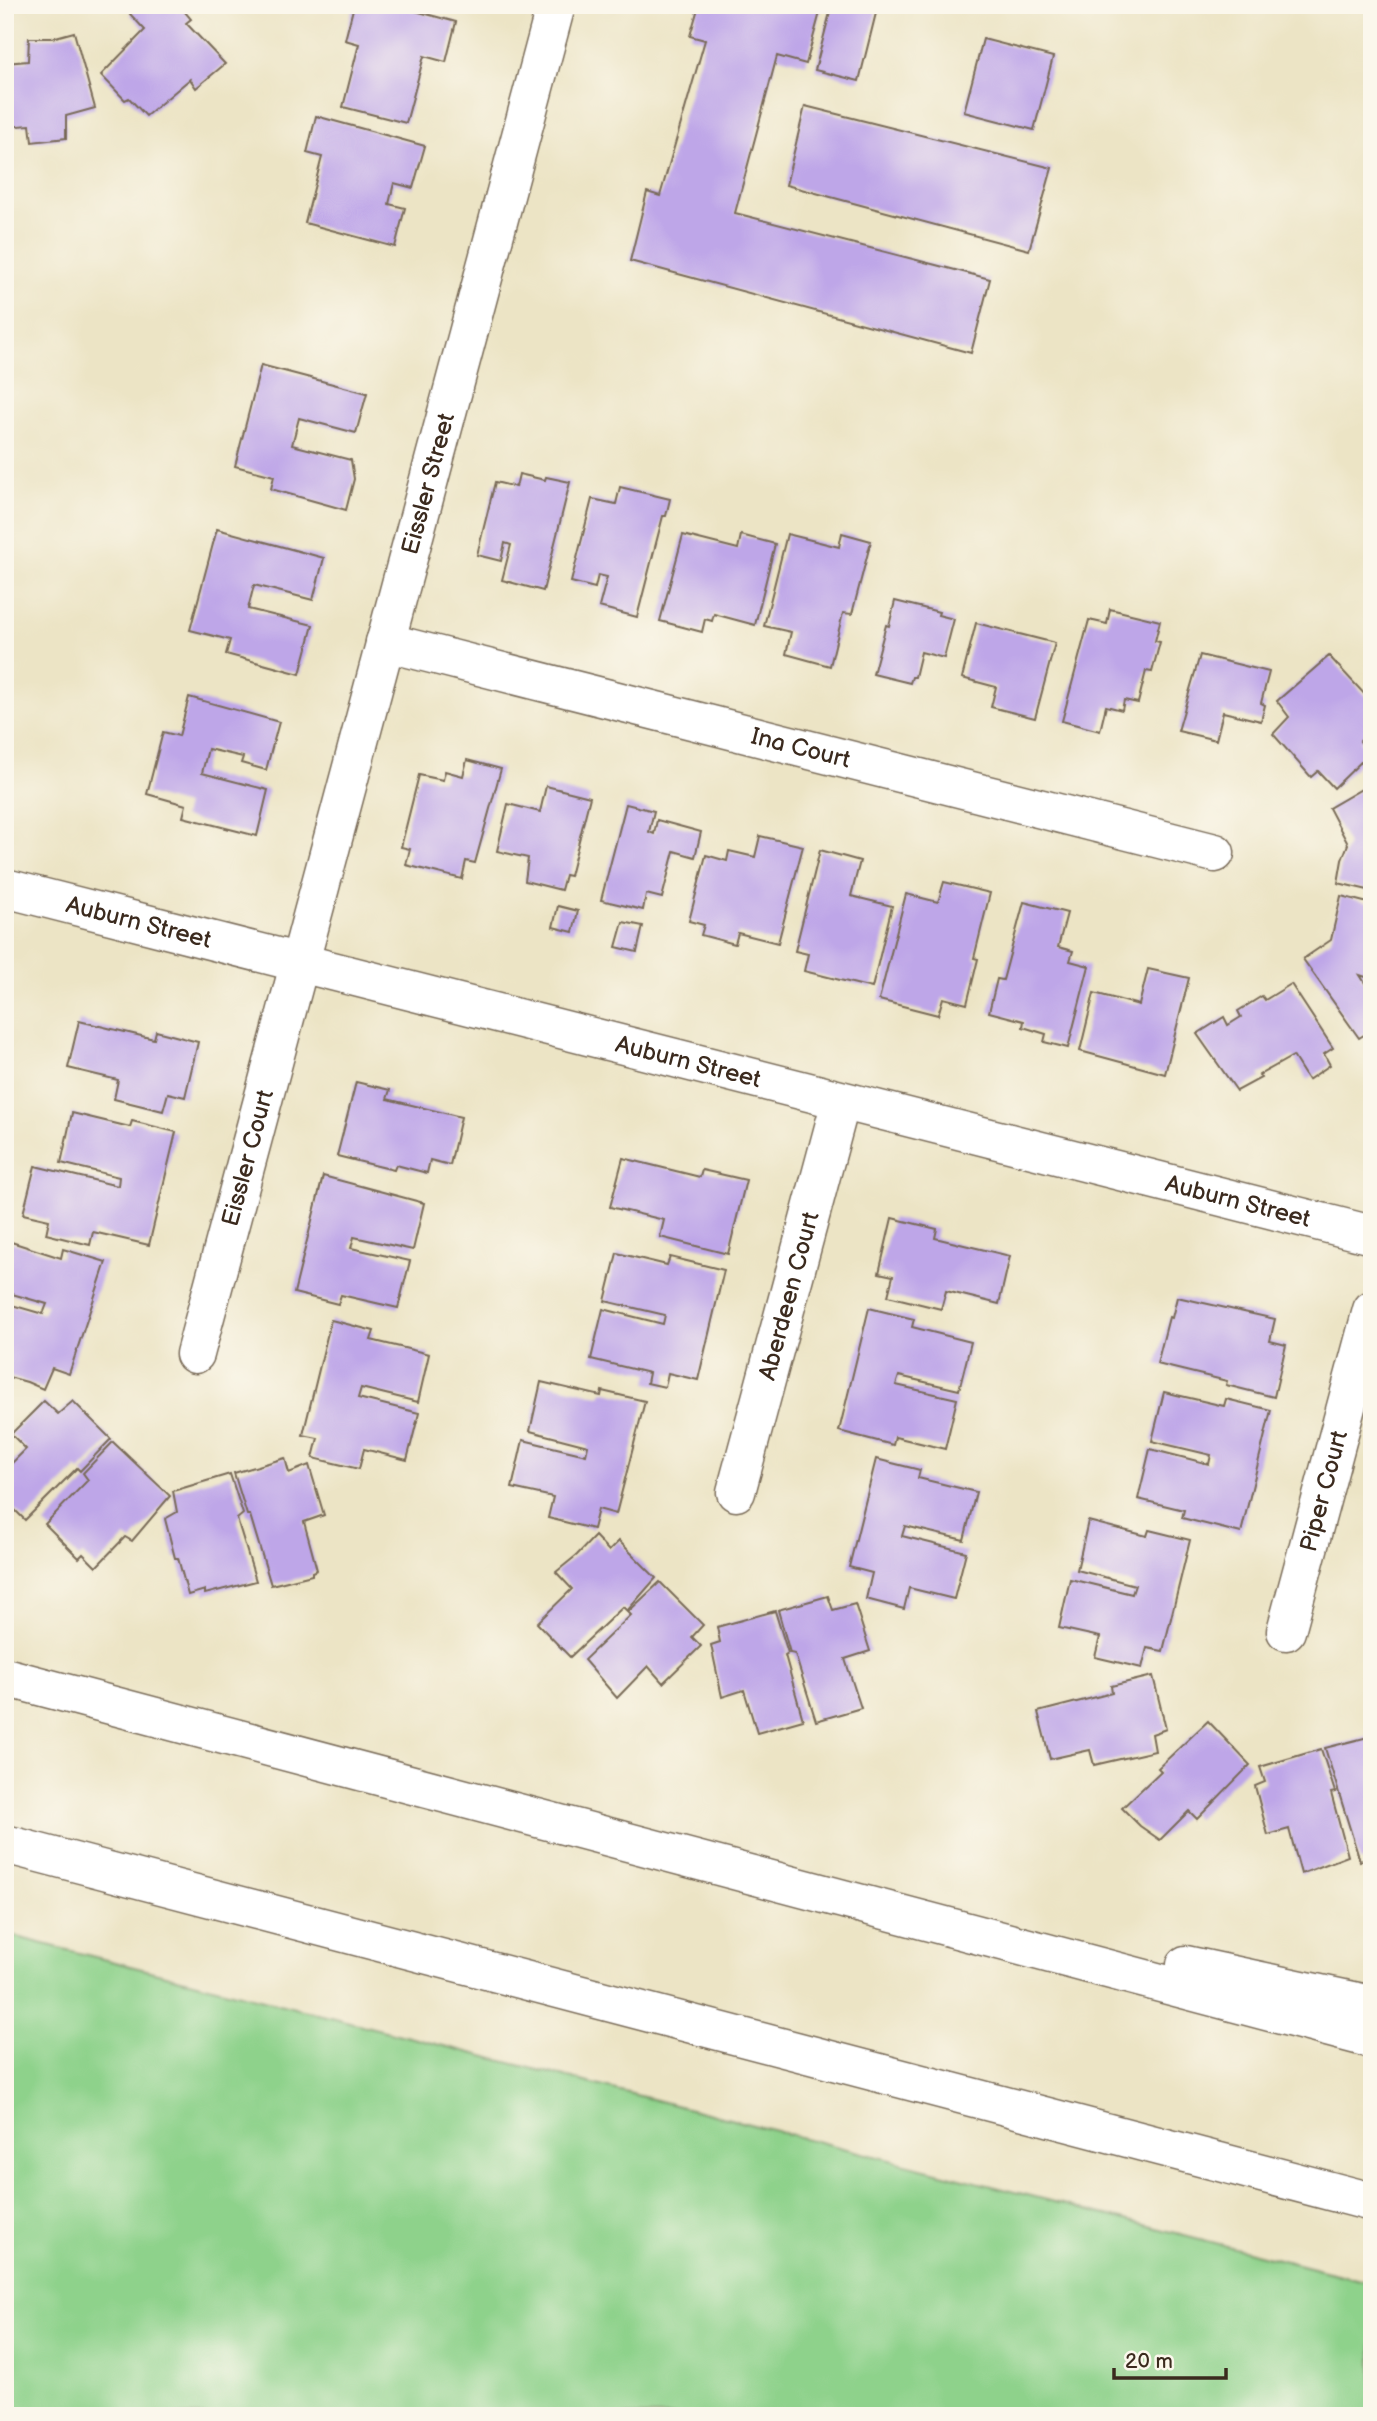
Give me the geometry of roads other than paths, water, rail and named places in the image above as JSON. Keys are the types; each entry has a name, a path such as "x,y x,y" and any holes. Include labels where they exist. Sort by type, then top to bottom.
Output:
{"main road":[{"name":"Eissler Street","path":"299,963 556,5"},
{"name":"Ina Court","path":"385,642 1215,853"},
{"name":"Auburn Street","path":"5,888 1372,1236"},
{"name":"Eissler Court","path":"195,1354 299,963"},
{"name":"Aberdeen Court","path":"736,1492 841,1101"},
{"name":"Piper Court","path":"1286,1631 1372,1310"},
{"path":"5,1677 1372,2039"},
{"path":"5,1844 1372,2202"},
{"path":"638,1845 1372,2005"}]}
